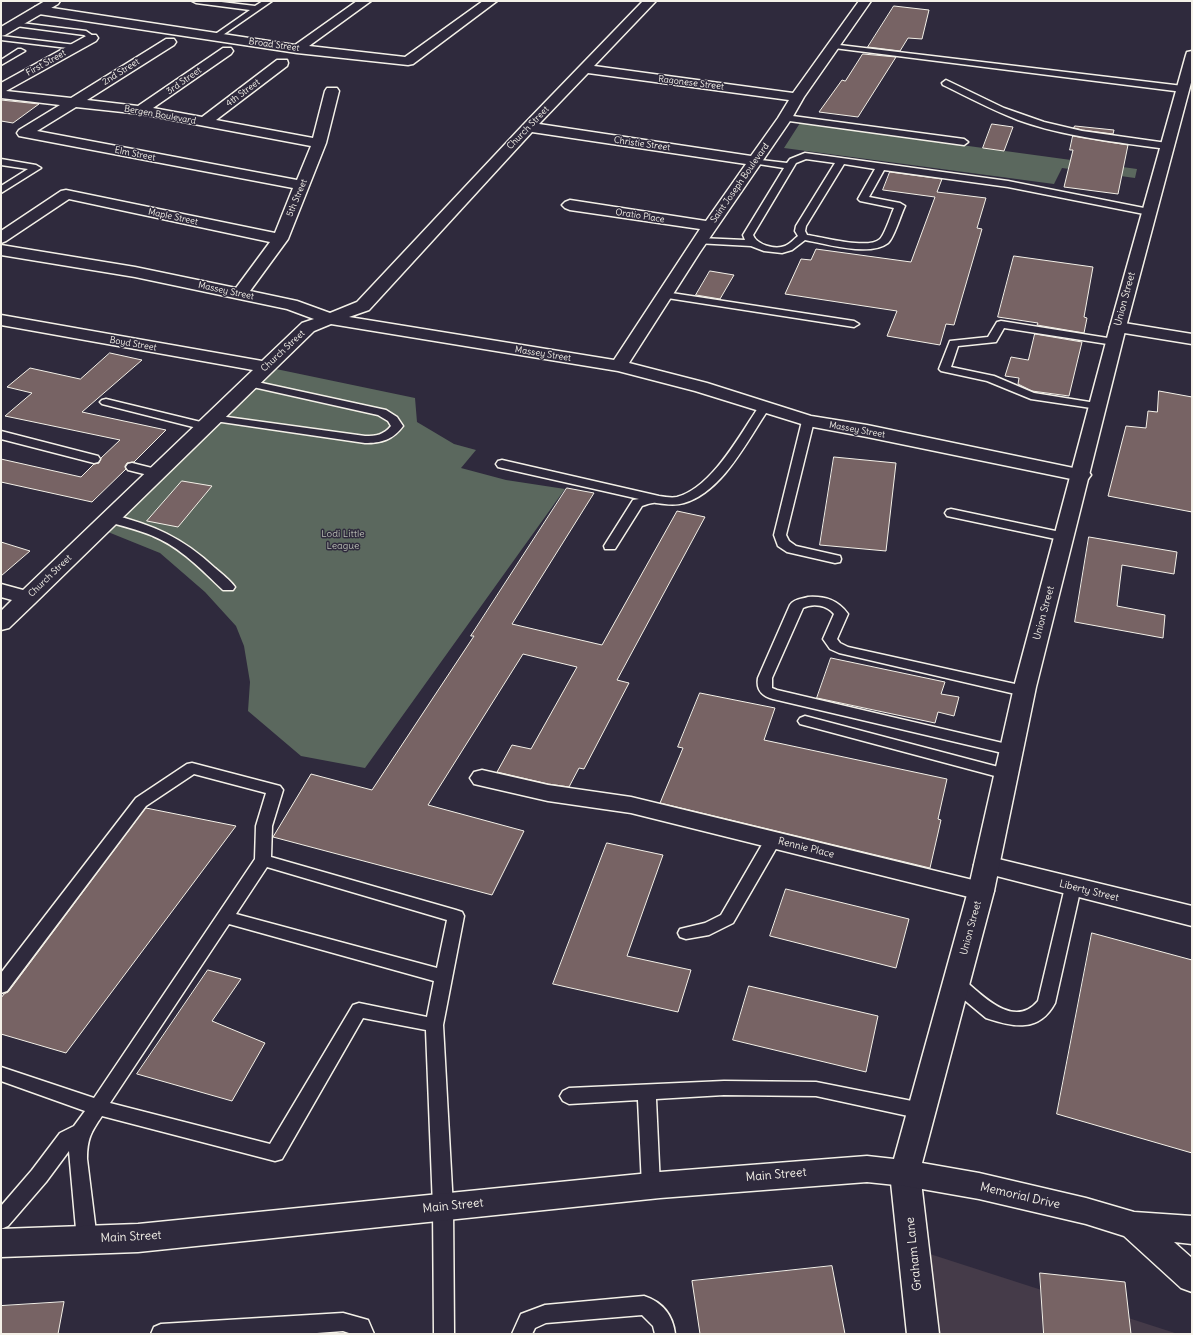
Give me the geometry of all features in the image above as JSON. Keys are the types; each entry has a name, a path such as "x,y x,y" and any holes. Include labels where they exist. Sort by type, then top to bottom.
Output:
{"main road":[{"path":"1,20 37,5 54,1"},
{"path":"297,49 365,1"},
{"name":"Broad Street","path":"37,5 217,37 297,49 408,61 491,1"},
{"name":"Church Street","path":"1,623 308,327 363,306 529,127 650,1"},
{"name":"Saint Joseph Boulevard","path":"619,366 710,226 785,118 797,97 865,1"},
{"path":"1,32 16,24 37,5"},
{"name":"First Street","path":"1,88 92,38"},
{"name":"2nd Street","path":"73,102 170,42"},
{"name":"3rd Street","path":"141,110 227,51"},
{"name":"Union Street","path":"905,1173 981,891 1024,691 1065,538 1116,334 1192,55"},
{"name":"4th Street","path":"204,122 282,63"},
{"name":"Ragonese Street","path":"585,69 797,97"},
{"name":"5th Street","path":"240,294 280,239 318,143 332,91"},
{"name":"Bergen Boulevard","path":"1,94 141,110 318,143"},
{"name":"Elm Street","path":"73,102 24,133 302,185"},
{"name":"Christie Street","path":"529,127 755,161"},
{"name":"Maple Street","path":"1,238 66,194 280,239"},
{"name":"Oratio Place","path":"570,205 710,226"},
{"name":"Massey Street","path":"1,250 135,272 292,305 331,319 619,366 701,387 808,421 867,431 1081,475"},
{"name":"Boyd Street","path":"1,320 265,367"},
{"path":"1116,334 1192,339"},
{"path":"1,590 28,598"},
{"name":"Rennie Place","path":"482,778 548,793 631,805 981,891"},
{"name":"Liberty Street","path":"986,865 1192,916"},
{"name":"Main Street","path":"1,1243 138,1238 651,1186 841,1170 867,1169 905,1173"},
{"name":"Memorial Drive","path":"905,1173 979,1186 1063,1205 1134,1226 1192,1230"},
{"name":"Graham Lane","path":"905,1173 923,1334"},
{"name":"Memorial Drive","path":"1134,1226 1192,1278"}],"lane":[{"path":"196,1 257,9"},
{"path":"217,37 268,1"},
{"path":"16,24 86,33 92,38"},
{"path":"1,38 76,47"},
{"path":"834,46 1183,89"},
{"path":"1,63 22,51"},
{"path":"946,83 1001,110 1048,126 1099,136 1167,146"},
{"path":"785,118 964,142"},
{"path":"752,243 748,236 793,161 805,156 1008,184 1149,212"},
{"path":"755,161 791,166"},
{"path":"804,237 800,231 801,226 841,161"},
{"path":"1,162 36,168 1,190"},
{"path":"700,241 752,243 758,246 780,250 790,247 798,239 804,237 865,246 881,243 885,240 900,206 863,199 881,166"},
{"path":"665,295 854,324"},
{"path":"1098,406 1031,396 990,378 945,369 954,343 992,340 1001,324 1116,334"},
{"path":"106,402 209,422 352,439 382,439 392,434 397,426 393,420 382,412 248,384"},
{"path":"502,464 656,499 667,501 680,500 691,495 709,482 726,464 764,407"},
{"path":"808,421 780,535 783,543 792,549 835,559"},
{"path":"1,435 94,459"},
{"path":"132,467 156,473"},
{"path":"610,546 637,503 656,499"},
{"path":"951,514 1065,538"},
{"path":"110,518 171,539 228,587"},
{"path":"1011,750 773,694 767,691 764,686 765,678 797,605 810,600 834,605 840,610 842,614 830,639 835,646 1024,691"},
{"path":"805,721 1006,774"},
{"path":"1,986 141,802 192,768 275,790 264,826 263,860 81,1132 78,1146 78,1159 87,1240"},
{"path":"686,933 709,929 727,919 773,840"},
{"path":"263,860 456,916 434,1025 443,1207 444,1334"},
{"path":"956,983 992,1012 1009,1018 1028,1018 1038,1013 1046,1003 1073,886"},
{"path":"225,917 444,977"},
{"path":"1,1074 97,1107 274,1153 359,1010 434,1025"},
{"path":"569,1096 724,1088 816,1089 922,1111"},
{"path":"647,1092 651,1186"},
{"path":"1,1220 39,1176 67,1139 81,1132"},
{"path":"522,1334 528,1321 545,1314 644,1305 658,1313 665,1327 665,1334"},
{"path":"161,1334 343,1322 361,1327 364,1334"}],"shaded area":[{"path":"902,1245 1178,1334 931,1334"}],"green space":[{"path":"800,123 1137,169 1135,178 1062,168 1054,184 784,148"},
{"name":"Lodi Little League","path":"276,369 415,398 417,422 454,444 476,450 461,468 506,480 565,489 365,768 301,756 248,711 250,682 244,646 236,626 205,592 160,553 108,532"}],"building":[{"path":"894,6 929,10 922,39 908,38 900,51 868,47"},
{"path":"863,54 896,57 858,117 819,112 842,80 845,81"},
{"path":"1,100 39,104 13,123 1,121"},
{"path":"992,124 1013,127 1004,151 983,148"},
{"path":"1075,126 1114,130 1113,134 1082,130 1074,128"},
{"path":"1073,136 1128,145 1118,194 1064,187 1073,150 1070,150"},
{"path":"890,172 942,179 937,192 986,198 977,228 982,229 954,325 946,324 940,345 887,336 897,311 785,294 801,259 811,260 816,249 911,262 935,197 883,190"},
{"path":"1014,256 1093,267 1084,317 1087,318 1084,333 1037,325 1038,323 998,317"},
{"path":"710,271 734,275 720,299 696,295"},
{"path":"1035,334 1082,342 1069,396 1032,391 1018,384 1019,378 1005,376 1011,357 1028,360"},
{"path":"110,353 142,360 82,412 166,430 134,462 127,463 125,466 126,469 92,502 1,482 1,459 81,477 94,464 99,463 101,458 120,440 5,416 32,393 7,387 30,368 80,379"},
{"path":"1159,391 1192,397 1192,512 1108,496 1126,426 1146,428 1148,411 1157,412"},
{"path":"834,457 896,463 886,551 820,545"},
{"path":"182,481 212,486 178,527 147,521"},
{"path":"567,488 594,493 512,624 602,645 677,511 705,517 617,680 629,683 584,769 579,768 569,787 548,784 497,772 512,745 531,749 577,667 523,654 428,805 524,831 492,895 273,837 311,774 372,790 474,636 471,636"},
{"path":"1089,537 1177,552 1174,574 1122,565 1117,606 1165,615 1163,638 1075,622"},
{"path":"1,542 30,551 1,576"},
{"path":"831,658 945,682 941,694 959,697 954,716 938,712 935,723 817,698"},
{"path":"700,693 775,708 764,740 947,779 938,819 941,820 930,868 660,803 683,748 678,747"},
{"path":"146,808 236,826 66,1053 1,1034 1,998 8,992"},
{"path":"607,843 663,855 627,956 691,970 678,1012 553,984"},
{"path":"786,889 909,919 896,968 770,936"},
{"path":"1092,933 1192,960 1192,1153 1057,1114"},
{"path":"208,970 241,979 212,1021 265,1043 232,1101 137,1074"},
{"path":"749,986 878,1016 866,1072 733,1040"},
{"path":"832,1266 845,1334 700,1334 692,1281"},
{"path":"1040,1273 1125,1282 1131,1334 1044,1334"},
{"path":"64,1302 58,1334 1,1334 1,1306"}]}
